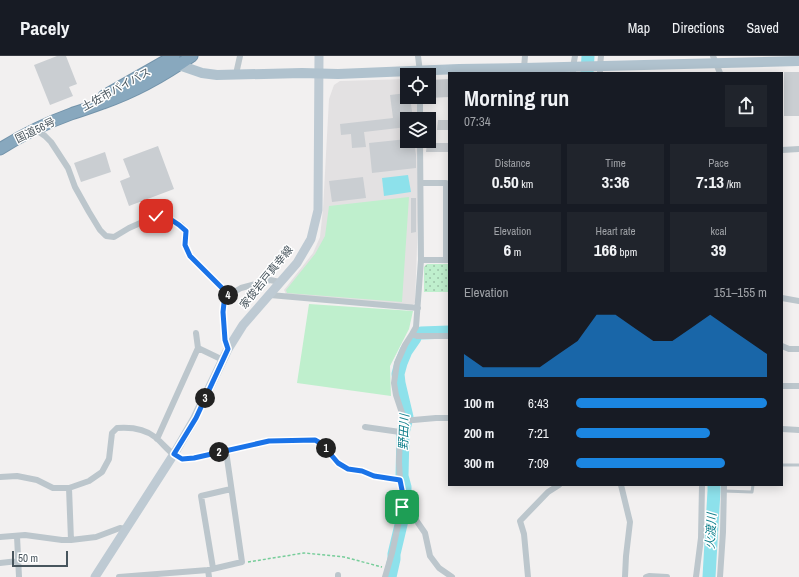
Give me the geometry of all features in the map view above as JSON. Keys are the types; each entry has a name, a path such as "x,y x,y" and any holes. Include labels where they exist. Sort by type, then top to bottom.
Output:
{"highway":[{"name":"土佐市バイパス","path":"71,114 171,59 192,56"},
{"name":"国道56号","path":"0,149 35,129 71,114"}],"main road":[{"name":"家俊岩戸真幸線","path":"95,577 196,418 228,349 242,325 297,263 311,239 318,210 319,56"},
{"path":"171,59 202,73 217,75 400,73"},
{"path":"448,72 524,68 549,70 599,69 799,61"},
{"path":"436,72 448,72"}],"street":[{"path":"236,74 240,56"},
{"path":"418,56 419,68"},
{"path":"524,68 525,56"},
{"path":"575,56 575,69"},
{"path":"599,69 601,56"},
{"path":"35,129 46,136 51,142 68,168 75,187 85,206 100,230 106,236 114,237 129,228 161,215 181,225 186,231 185,245 190,256 229,295"},
{"path":"385,577 402,507 402,490 400,480 400,432 402,412 396,395 394,383 397,362 416,327 421,260 420,148"},
{"path":"783,150 799,149"},
{"path":"421,183 448,183 448,260 421,260"},
{"path":"228,349 225,340 223,312 224,303 229,295 241,288 270,280 280,282"},
{"path":"270,295 418,308"},
{"path":"783,298 799,301"},
{"path":"157,438 198,348 196,333"},
{"path":"412,334 417,336 448,336"},
{"path":"783,346 789,349 799,349"},
{"path":"198,348 223,360"},
{"path":"783,386 799,386"},
{"path":"402,421 448,418"},
{"path":"0,477 17,476 37,480 53,488 69,488 89,481 102,472 109,459 112,433 117,428 127,427 145,432 157,438 174,454 182,459 194,458 269,441 315,440 322,444 338,463 348,469 362,471 374,476 400,480"},
{"path":"365,427 400,432"},
{"path":"783,429 799,430"},
{"path":"120,577 210,569 242,562 226,451"},
{"path":"528,577 524,534 520,521 548,492 557,486"},
{"path":"621,486 630,522 626,556 626,577"},
{"path":"696,577 701,538 702,486"},
{"path":"69,488 71,540"},
{"path":"720,577 724,488"},
{"path":"209,577 210,569 201,496 231,489"},
{"path":"402,507 416,520 425,533 430,556 439,568 452,577"},
{"path":"0,537 25,535 71,540 96,537 120,528 126,529"},
{"path":"17,536 19,577"},
{"path":"0,563 18,561"},
{"path":"646,577 667,577"}],"lane":[{"path":"783,465 799,465"},
{"path":"724,488 752,492 753,486"}],"path":[{"path":"242,562 304,553 344,557 387,569"}],"shaded area":[{"path":"400,79 400,104 418,104 418,112 400,112 400,148 418,148 419,192 415,303 411,306 286,294 284,290 313,253 320,237 329,99 334,85 340,81"}],"green space":[{"path":"409,197 402,302 287,293 286,290 315,254 325,236 329,206"},
{"path":"427,264 448,264 448,292 424,292 424,267"},
{"path":"309,304 413,311 409,329 390,366 391,396 297,383"}],"water":[{"path":"408,175 411,192 384,196 382,178"}],"building":[{"path":"57,56 66,56 77,84 69,87 73,96 50,105 34,65"},
{"path":"784,72 799,72 799,116 784,116"},
{"path":"448,79 448,97 436,98 436,80"},
{"path":"400,94 400,104 411,104 412,112 400,112 400,128 364,132 366,147 352,148 351,134 341,135 340,124 393,118 390,95"},
{"path":"438,120 448,120 448,130 437,130"},
{"path":"400,140 400,148 415,148 416,168 372,173 369,143"},
{"path":"436,143 448,143 448,152 426,152 426,148 436,148"},
{"path":"158,146 174,189 129,206 120,181 130,177 123,159"},
{"path":"105,152 111,172 81,182 74,163"},
{"path":"363,177 366,198 332,202 329,181"},
{"path":"411,198 416,198 416,232 411,233"}],"waterway":[{"name":"火渡川","path":"587,72 588,56"},
{"name":"野田川","path":"421,333 448,332"},
{"name":"野田川","path":"405,506 405,487 402,476 403,433 407,417 398,374 406,351 415,338"},
{"name":"火渡川","path":"709,577 714,486"},
{"name":"野田川","path":"390,577 404,512"}],"route":[{"path":"156,216 161,215 181,225 186,231 185,245 190,256 229,295 224,303 223,312 225,340 228,349 196,418 174,454 182,459 194,458 269,441 315,440 322,444 338,463 348,469 362,471 374,476 400,480 402,490 402,507"}]}
